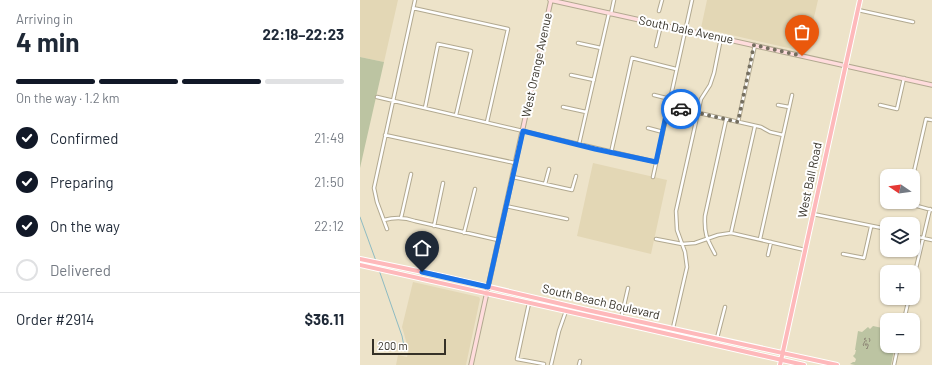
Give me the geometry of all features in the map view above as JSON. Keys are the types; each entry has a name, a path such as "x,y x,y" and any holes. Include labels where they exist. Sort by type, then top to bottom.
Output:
{"main road":[{"name":"West Ball Road","path":"780,365 860,0"},
{"name":"South Beach Boulevard","path":"360,259 837,365"},
{"name":"South Beach Boulevard","path":"360,265 804,365"}],"street":[{"path":"387,229 377,202 374,188 415,0"},
{"name":"South Dale Avenue","path":"551,0 932,85"},
{"name":"West Orange Avenue","path":"471,365 551,0"},
{"path":"579,144 601,48 614,0"},
{"path":"659,11 662,0"},
{"path":"653,177 692,0"},
{"path":"413,8 508,29 487,122"},
{"path":"858,10 913,22"},
{"path":"656,46 661,25"},
{"path":"673,328 687,267 685,252 677,230 676,211 701,99 710,84 714,73 721,38"},
{"path":"578,43 601,48"},
{"path":"425,108 438,44 471,51 456,115"},
{"path":"738,122 754,45"},
{"path":"611,153 632,58 676,69"},
{"path":"571,75 594,80"},
{"path":"880,105 897,109 904,78"},
{"path":"654,95 670,99"},
{"path":"760,239 792,95"},
{"path":"376,97 487,122 611,153 656,162"},
{"path":"778,105 789,107"},
{"path":"564,106 587,112"},
{"path":"668,106 755,126 783,136"},
{"path":"915,169 926,119 932,120"},
{"path":"715,254 707,239 704,229 705,216 726,120"},
{"path":"731,233 755,126"},
{"path":"648,128 663,132"},
{"path":"385,135 516,163"},
{"path":"545,184 549,169"},
{"path":"401,218 411,174"},
{"path":"513,176 572,190 576,176"},
{"path":"434,226 443,183"},
{"path":"464,233 475,189"},
{"path":"506,206 567,219"},
{"path":"917,265 931,209 920,206"},
{"path":"813,214 880,228"},
{"path":"384,220 401,218 499,240"},
{"path":"843,254 864,258 871,227"},
{"path":"656,239 682,244 695,243 718,235 731,233 805,250"},
{"path":"920,237 932,240"},
{"path":"768,255 771,242"},
{"path":"620,323 628,288"},
{"path":"529,303 517,359 544,364"},
{"path":"717,338 725,307"},
{"path":"551,365 559,330 566,311"},
{"path":"894,365 897,353"},
{"path":"579,365 580,361"}],"shaded area":[{"path":"360,0 398,0 384,62 360,57"},
{"path":"707,0 818,0 806,52 701,28"},
{"path":"593,163 667,180 651,254 577,236"},
{"path":"413,282 479,297 480,299 466,365 396,365 398,355 407,357 409,349 402,327"}],"green space":[{"path":"360,57 384,62 360,168"},
{"path":"873,326 880,328 880,353 894,353 891,365 850,364 855,362 856,359 853,356 856,350 858,331 862,332 868,327 870,329"}],"waterway":[{"path":"360,217 376,261"},
{"path":"379,270 402,336 405,351"}],"railway":[{"path":"866,338 864,339 868,342 867,345 865,345 867,342 865,341 863,345 867,349 870,340 869,338"}],"way so far":[{"path":"681,109 738,122 754,45 802,56"}],"route":[{"path":"422,272 488,287 523,131 656,162 668,106 681,109"}]}
